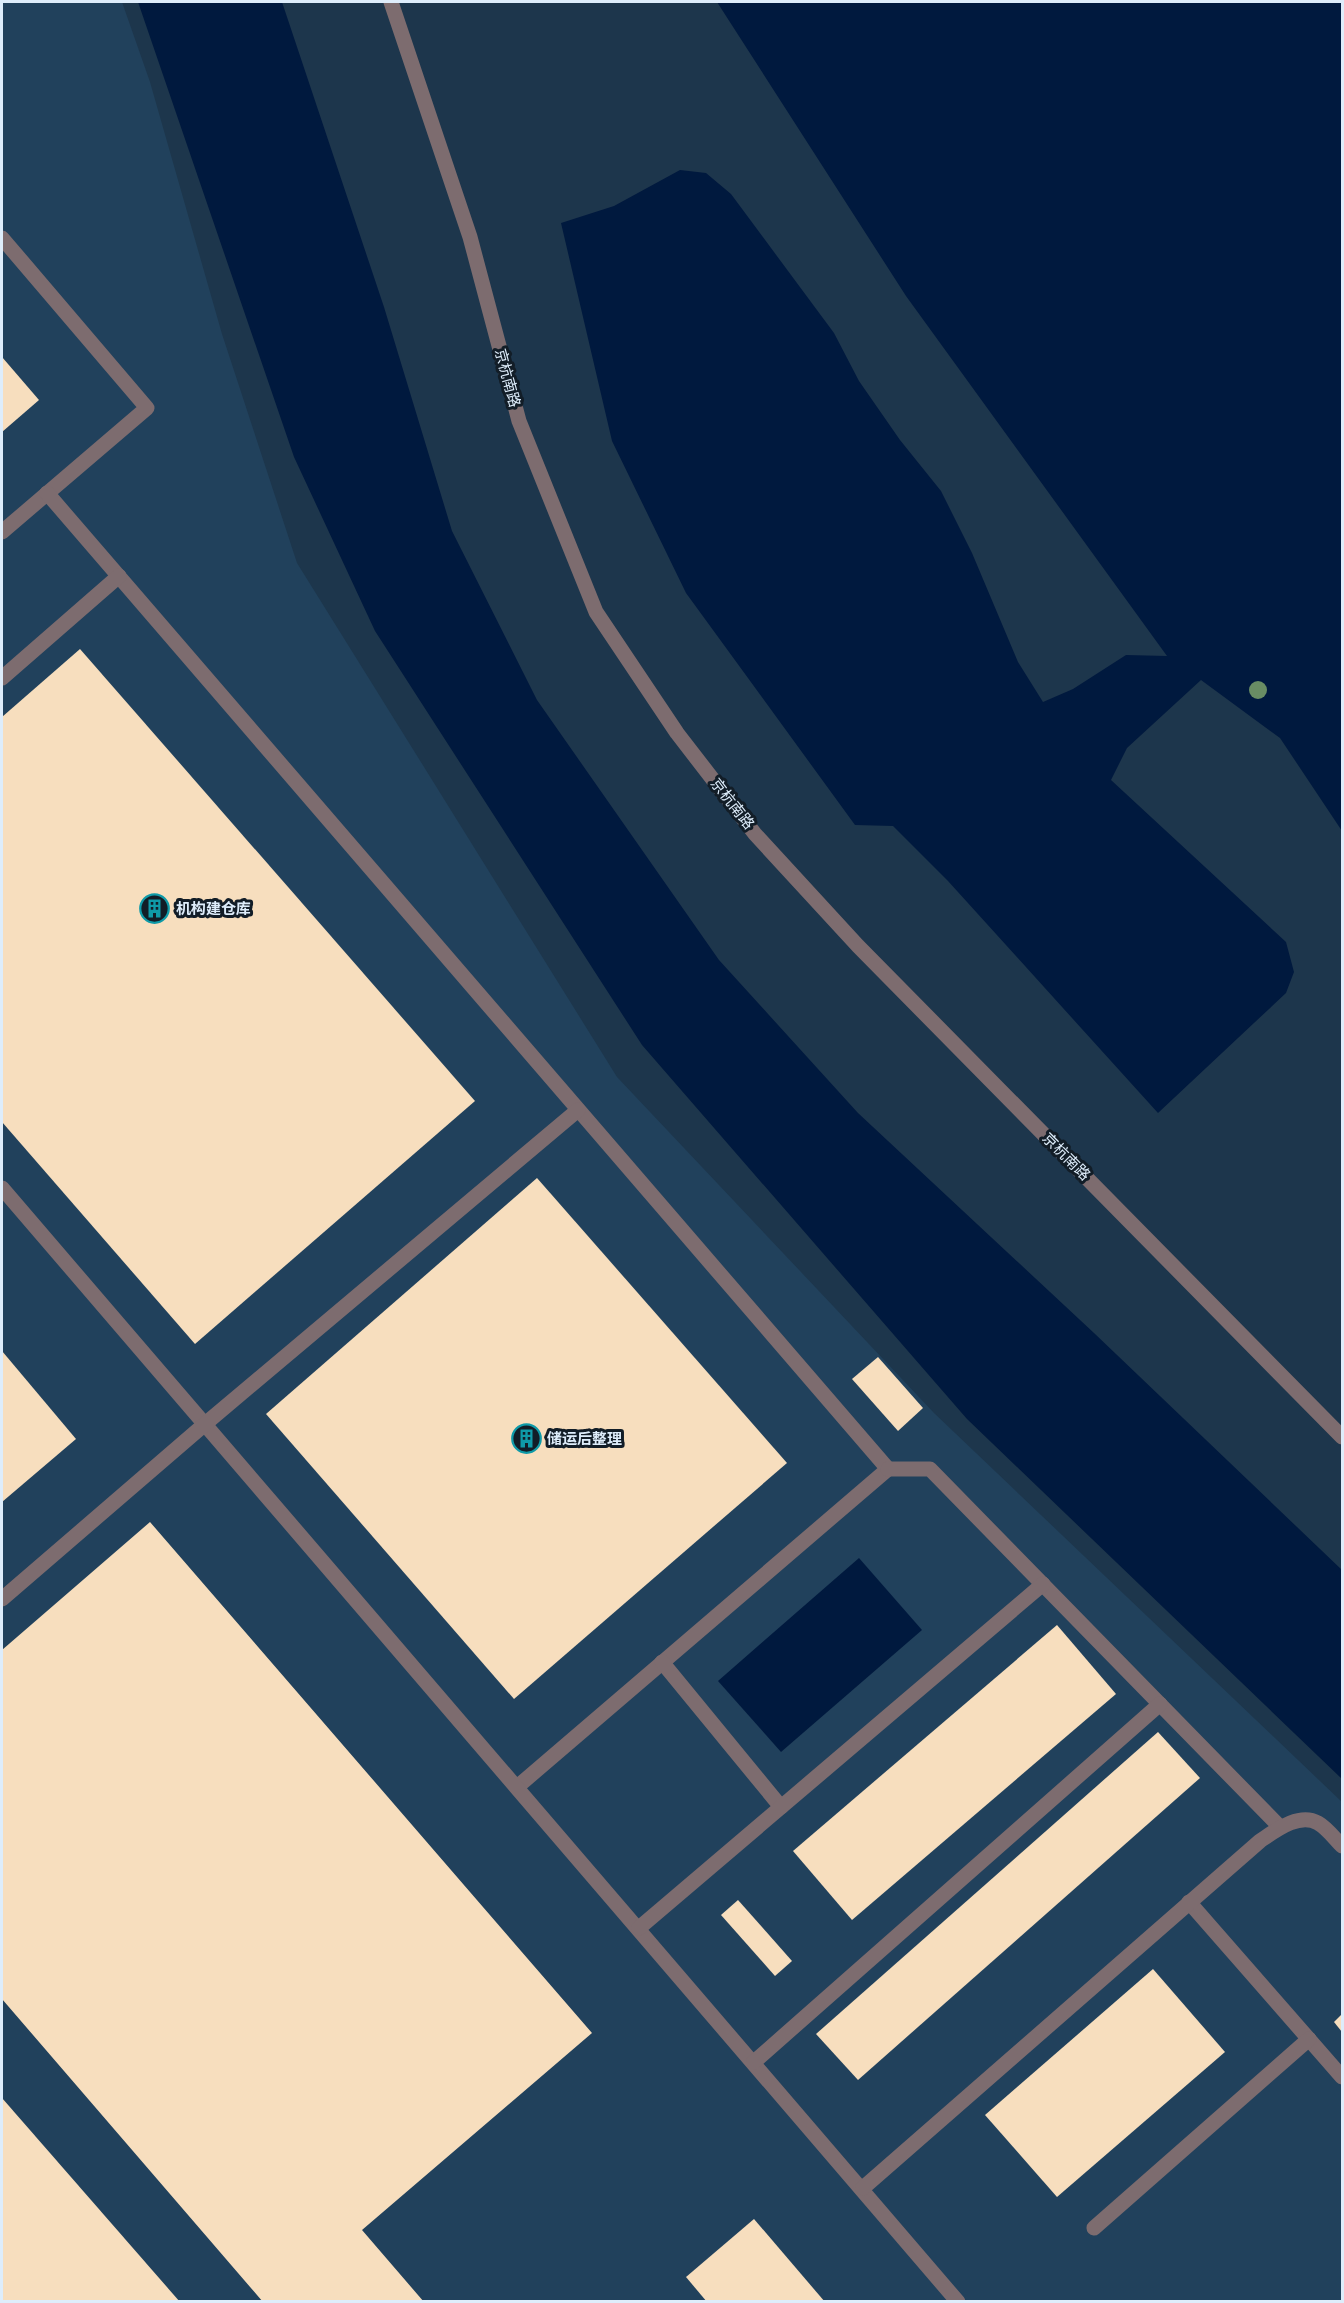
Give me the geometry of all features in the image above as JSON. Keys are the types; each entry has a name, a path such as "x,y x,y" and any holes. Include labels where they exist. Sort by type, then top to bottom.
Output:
{"street":[{"name":"京杭南路","path":"392,2 470,237 519,421 596,612 677,733 755,834 858,946 1342,1437"},
{"path":"2,238 147,408 2,532"},
{"path":"47,493 888,1469"},
{"path":"2,678 119,576"},
{"path":"2,1599 205,1424 578,1110"},
{"path":"2,1188 958,2301"},
{"path":"517,1787 888,1469 930,1469 1280,1827"},
{"path":"639,1928 1043,1584"},
{"path":"662,1662 781,1807"},
{"path":"754,2062 1160,1704"},
{"path":"863,2188 1246,1852 1280,1827 1301,1820 1317,1823 1342,1846"},
{"path":"1189,1902 1342,2077"},
{"path":"1094,2228 1309,2039"}],"shaded area":[{"path":"2,2 122,2 150,82 222,334 297,563 617,1077 934,1413 1342,1802 1342,2301 2,2302"},
{"path":"138,2 282,2 384,307 452,531 537,700 719,960 858,1113 1094,1333 1342,1570 1342,1779 967,1419 642,1045 375,631 294,457"},
{"path":"717,2 1342,2 1342,831 1280,738 1201,680 1127,748 1111,780 1286,942 1294,972 1286,993 1158,1113 948,881 893,826 855,825 686,593 612,441 561,223 614,206 680,170 706,173 731,194 834,333 859,381 900,440 941,491 972,553 1018,662 1043,702 1073,689 1126,655 1167,656 906,296"},
{"path":"859,1558 922,1630 781,1752 718,1681"}],"building":[{"path":"2,357 39,400 2,432"},
{"name":"机构建仓库","path":"80,649 475,1101 195,1344 2,1122 2,717"},
{"name":"储运后整理","path":"537,1178 787,1463 514,1699 266,1414"},
{"path":"2,1351 76,1439 2,1502"},
{"path":"878,1357 923,1408 898,1431 852,1379"},
{"path":"150,1522 592,2033 362,2230 424,2302 263,2302 2,1999 2,1650"},
{"path":"1057,1625 1116,1694 852,1920 793,1851"},
{"path":"1158,1732 1200,1778 858,2080 816,2034"},
{"path":"738,1900 792,1961 775,1976 721,1915"},
{"path":"1153,1969 1225,2052 1057,2197 985,2115"},
{"path":"1342,2014 1342,2032 1334,2022"},
{"path":"2,2098 180,2302 2,2302"},
{"path":"754,2219 825,2302 707,2302 686,2277"}],"place":[{"name":"机构建仓库","path":"155,909"},
{"name":"储运后整理","path":"526,1439"}]}
